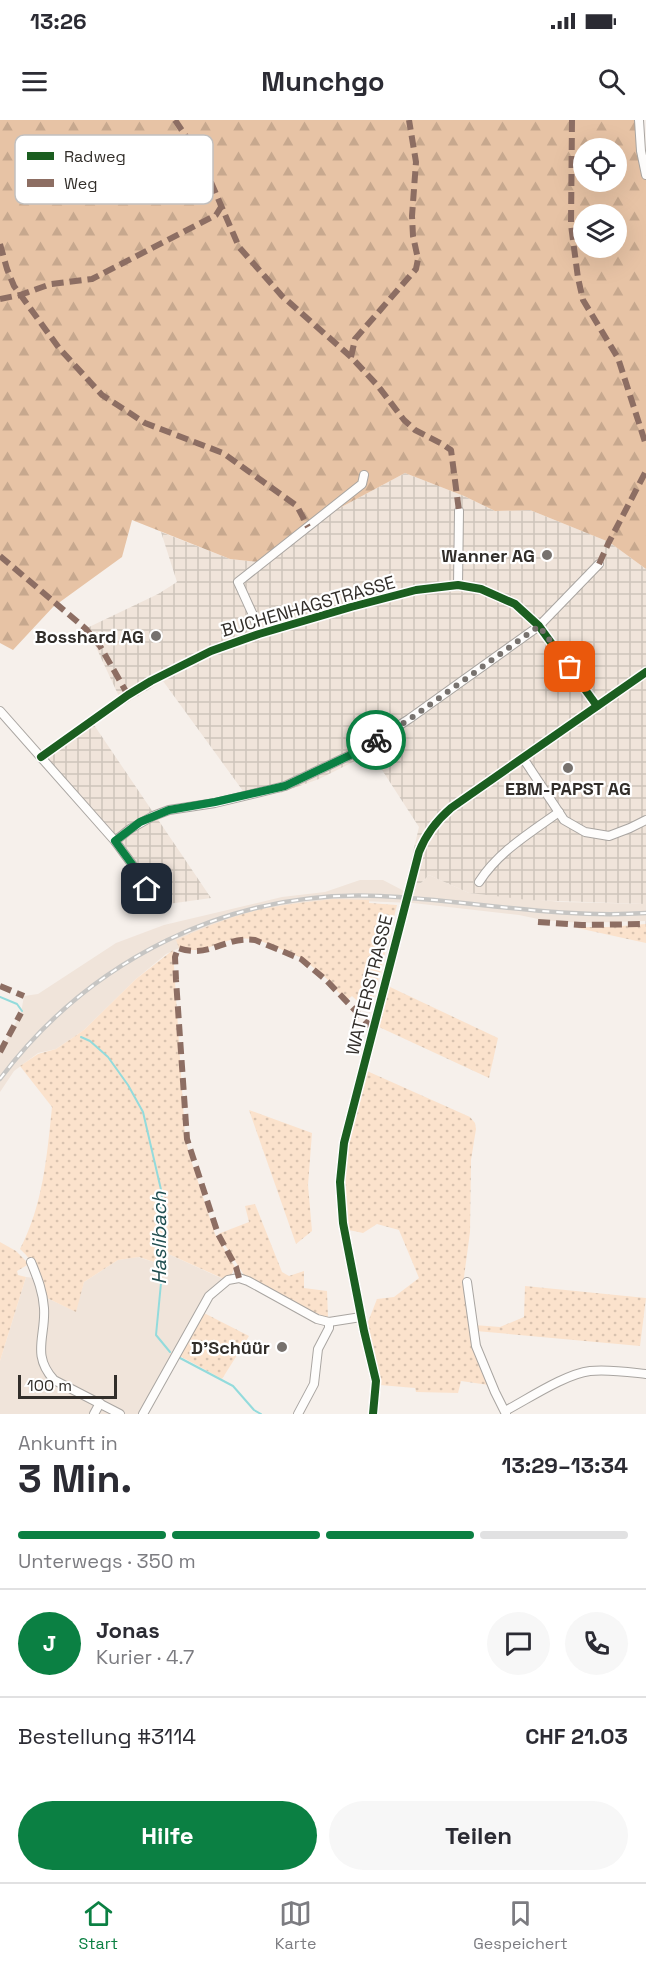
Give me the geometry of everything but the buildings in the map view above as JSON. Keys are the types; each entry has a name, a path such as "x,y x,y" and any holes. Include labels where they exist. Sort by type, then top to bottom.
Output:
{"street":[{"path":"639,120 641,151 646,175"},
{"path":"259,634 238,582 362,484 364,475"},
{"path":"458,585 459,511"},
{"path":"115,841 130,829 169,810 285,786 361,750 410,719 539,626 599,564"},
{"name":"BUCHENHAGSTRASSE","path":"41,757 128,695 211,651 259,634 351,607 416,590 458,585 481,589 515,604 539,626 597,706"},
{"name":"WATTERSTRASSE","path":"373,1414 375,1381 343,1223 340,1182 344,1143 423,841 441,816 464,798 646,672"},
{"path":"0,711 115,841 137,871 156,908"},
{"path":"523,758 564,820 585,832 609,836 646,820"},
{"path":"478,882 488,867 505,850 559,812"},
{"path":"31,1262 41,1287 45,1310 40,1348 48,1373 54,1380 120,1414"},
{"path":"143,1414 209,1296 219,1285 228,1280 239,1278 248,1281 317,1319 329,1322 362,1317"},
{"path":"467,1282 476,1346 506,1413 582,1372 606,1370 646,1374"},
{"path":"298,1414 313,1388 318,1348 329,1328 329,1322"},
{"path":"94,1414 100,1403"}],"shaded area":[{"path":"405,473 495,511 530,510 609,542 646,569 646,904 528,900 469,893 429,875 413,891 404,891 419,827 371,753 319,779 280,793 243,791 163,681 123,705 87,628 158,594 177,582 161,532 230,559 269,563 334,511"},
{"path":"92,722 211,898 161,905 125,846 45,757"},
{"path":"429,875 469,893 561,902 646,904 646,921 581,923 413,903 335,900 200,939 166,954 136,979 84,1030 56,1049 38,1053 14,1071 0,1092 0,1052 21,1013 24,996 38,994 116,943 164,925 282,897 325,892 360,880 383,880 404,891 413,891"},
{"path":"334,899 369,900 369,903 397,905 370,1013 352,996 346,1001 327,979 302,958 256,939 236,938 201,950 179,948 176,940 213,924 250,912"},
{"path":"646,924 646,943 573,927 609,927"},
{"path":"173,950 185,1136 215,1234 235,1267 231,1276 224,1279 164,1252 163,1265 139,1257 118,1260 84,1282 76,1312 47,1298 37,1271 20,1249 39,1198 46,1162 52,1107 20,1066 38,1054 56,1049 84,1030 136,979"},
{"path":"390,987 498,1038 489,1078 379,1027"},
{"path":"367,1071 470,1117 475,1123 471,1160 470,1232 464,1277 473,1342 489,1385 461,1381 458,1393 416,1392 415,1388 380,1385 368,1322 377,1299 394,1297 419,1278 399,1230 377,1224 363,1233 349,1230 345,1189 346,1162 353,1123"},
{"path":"249,1110 312,1133 308,1185 312,1231 296,1244"},
{"path":"255,1204 282,1272 289,1276 304,1271 304,1288 327,1291 328,1318 317,1316 254,1280 246,1278 218,1234 249,1222 245,1206"},
{"path":"0,1242 16,1251 29,1264 17,1271 18,1275 26,1277 0,1361"},
{"path":"164,1252 223,1279 210,1289 140,1414 0,1414 0,1361 26,1277 34,1278 38,1294 75,1311 84,1282 118,1260 138,1257 163,1265"},
{"path":"525,1286 646,1298 640,1346 476,1331 474,1325 500,1327 524,1317"},
{"path":"204,1313 249,1336 222,1379 180,1356"}],"green space":[{"path":"0,120 641,120 646,166 646,569 609,542 530,510 495,511 405,473 334,511 269,563 230,559 132,520 122,557 53,607 13,650 0,643"}],"waterway":[{"name":"Haslibach","path":"0,997 17,1004 22,1011"},
{"name":"Haslibach","path":"81,1037 90,1041 108,1057 128,1085 143,1112 162,1194 157,1236 161,1283 156,1335 170,1352"},
{"name":"Haslibach","path":"180,1358 233,1386 254,1410 261,1414"}],"railway":[{"path":"0,1079 36,1037 76,999 120,967 167,940 217,919 270,905 324,897 380,896 546,911 646,913"}],"marked path":[{"path":"175,120 185,135"},
{"path":"351,357 355,339 416,269 418,259 412,216 416,162 409,120"},
{"path":"572,120 571,225 583,300 618,358 646,445"},
{"path":"213,187 239,247 282,296 351,357 378,386 404,420 415,430 451,450 459,511"},
{"path":"0,299 20,295 51,284 92,279 216,215 221,207"},
{"path":"0,244 14,286 59,348 102,395 145,423 223,453 297,506 308,527"},
{"path":"599,564 646,471"},
{"path":"0,556 86,629 100,646 128,695"},
{"path":"538,922 582,925 646,924"},
{"path":"239,1278 236,1267 218,1234 187,1139 176,980 175,957 178,948 199,951 234,941 255,940 301,959 326,980 373,1029"},
{"path":"0,986 24,996"},
{"path":"0,1052 21,1013"}],"cycle path":[{"path":"41,757 128,695 211,651 259,634 351,607 416,590 458,585 481,589 515,604 539,626 597,706"},
{"path":"373,1414 376,1381 343,1223 340,1182 344,1143 419,852 432,828 451,808 646,672"}],"way so far":[{"path":"376,740 410,719 539,626 570,667"}],"place":[{"name":"Wanner AG","path":"547,555"},
{"name":"Bosshard AG","path":"156,636"},
{"name":"EBM-PAPST AG","path":"568,768"},
{"name":"D'Schüür","path":"282,1347"}],"route":[{"path":"147,889 115,841 140,822 169,810 285,786 361,750 376,740"}]}
